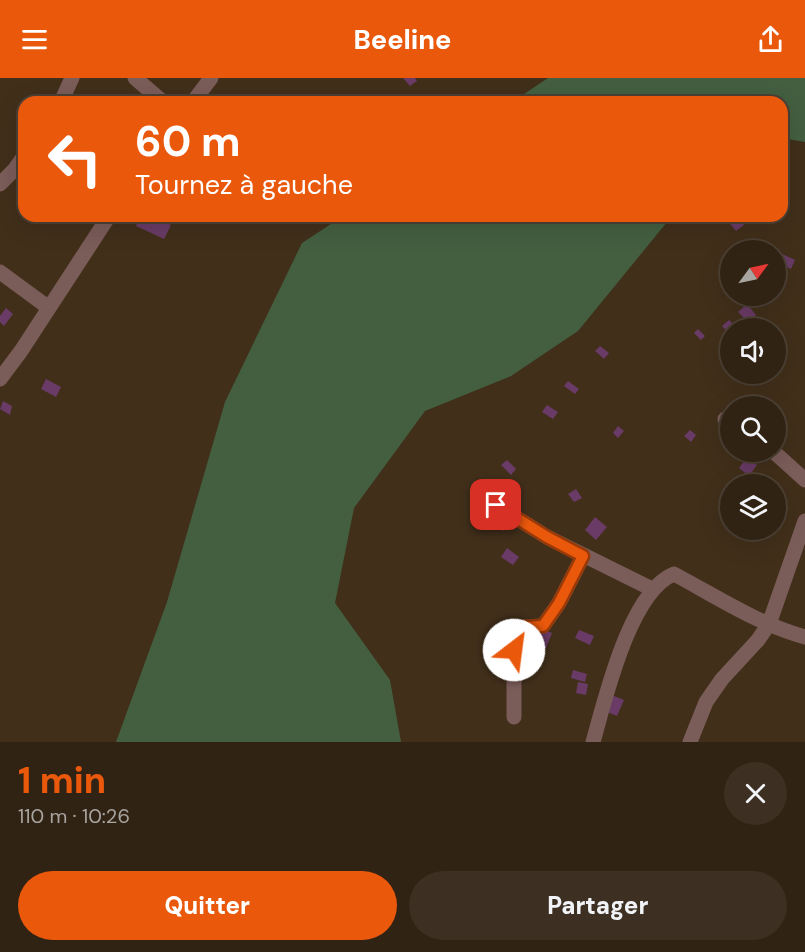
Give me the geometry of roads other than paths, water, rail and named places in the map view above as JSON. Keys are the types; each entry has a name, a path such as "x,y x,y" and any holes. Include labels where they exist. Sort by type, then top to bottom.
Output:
{"street":[{"path":"64,96 72,78"},
{"path":"135,78 156,96"},
{"path":"198,96 211,78"},
{"path":"0,184 18,165"},
{"path":"0,379 105,222"},
{"path":"0,272 49,308"},
{"path":"785,462 805,480"},
{"path":"496,505 547,537 652,589"},
{"path":"690,742 706,702 722,679 758,640 769,624 805,521"},
{"path":"514,717 514,636 524,627 543,626 559,603 583,556"},
{"path":"593,742 621,652 638,612 652,589 667,577 674,574 769,624 805,637"}]}
